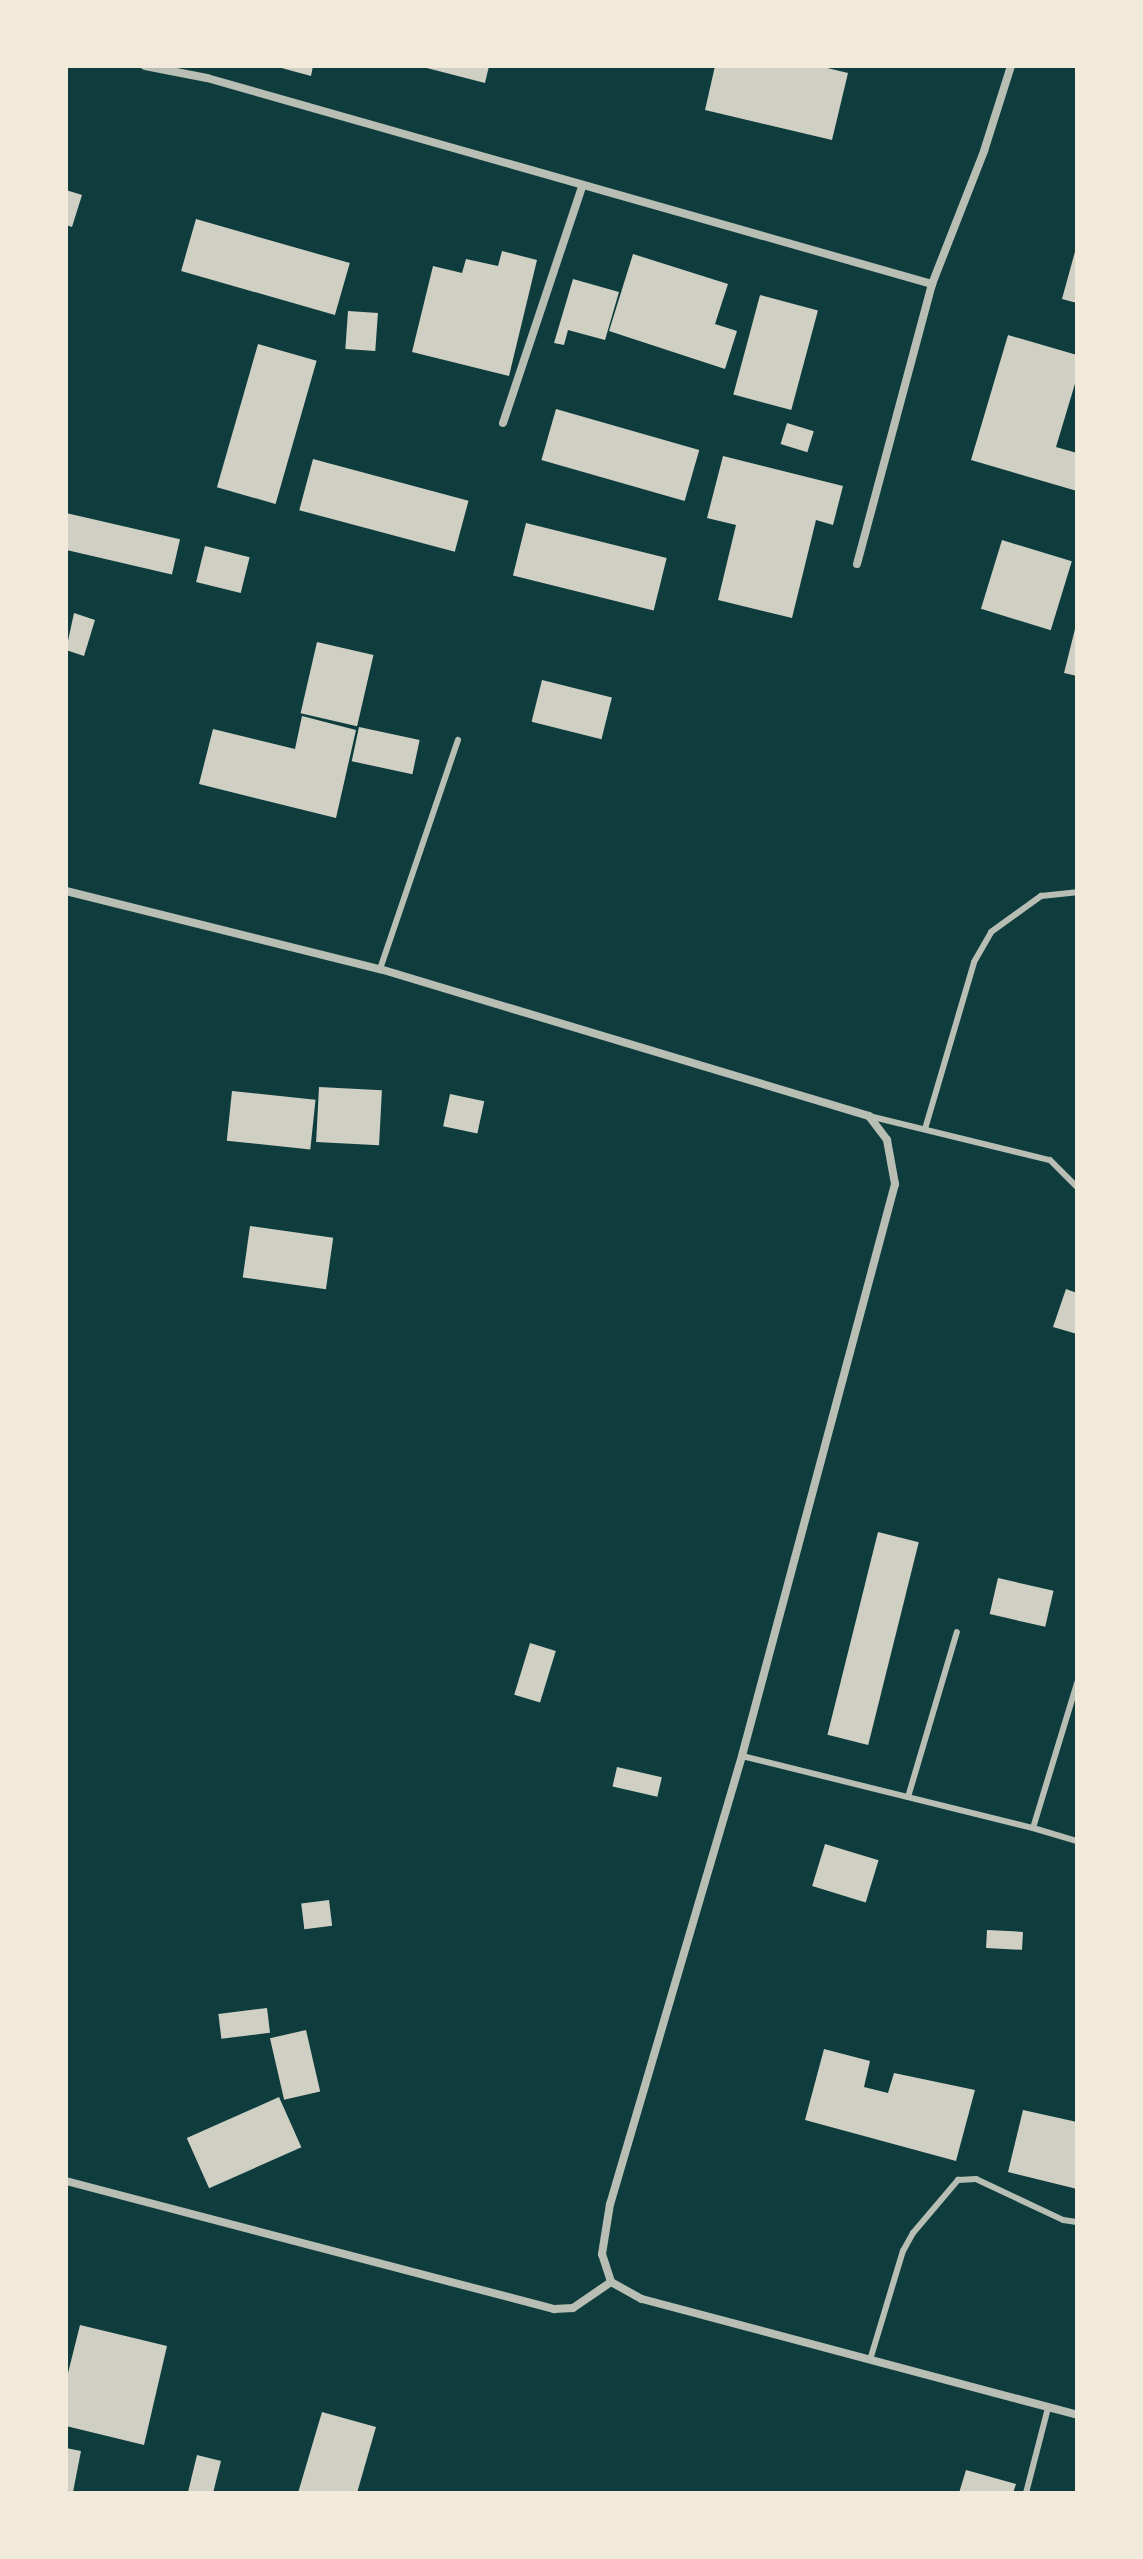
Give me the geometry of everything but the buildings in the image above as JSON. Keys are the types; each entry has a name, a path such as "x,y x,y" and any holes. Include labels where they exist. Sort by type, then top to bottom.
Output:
{"street":[{"path":"145,66 207,78 932,284"},
{"path":"857,564 932,284 984,151 1011,66"},
{"path":"503,423 582,187"},
{"path":"66,891 380,969 869,1116 887,1140 895,1184 742,1756 610,2204 602,2254 611,2282 642,2299 1077,2415"},
{"path":"66,2181 554,2309 573,2308 611,2282"}],"lane":[{"path":"380,969 458,740"},
{"path":"925,1129 974,962 991,932 1041,896 1077,892"},
{"path":"869,1116 1050,1160 1077,1187"},
{"path":"908,1797 957,1632"},
{"path":"1033,1828 1077,1683"},
{"path":"742,1756 1077,1841"},
{"path":"870,2360 903,2251 913,2233 958,2180 976,2179 1063,2220 1077,2222"},
{"path":"1026,2493 1048,2408"}]}
